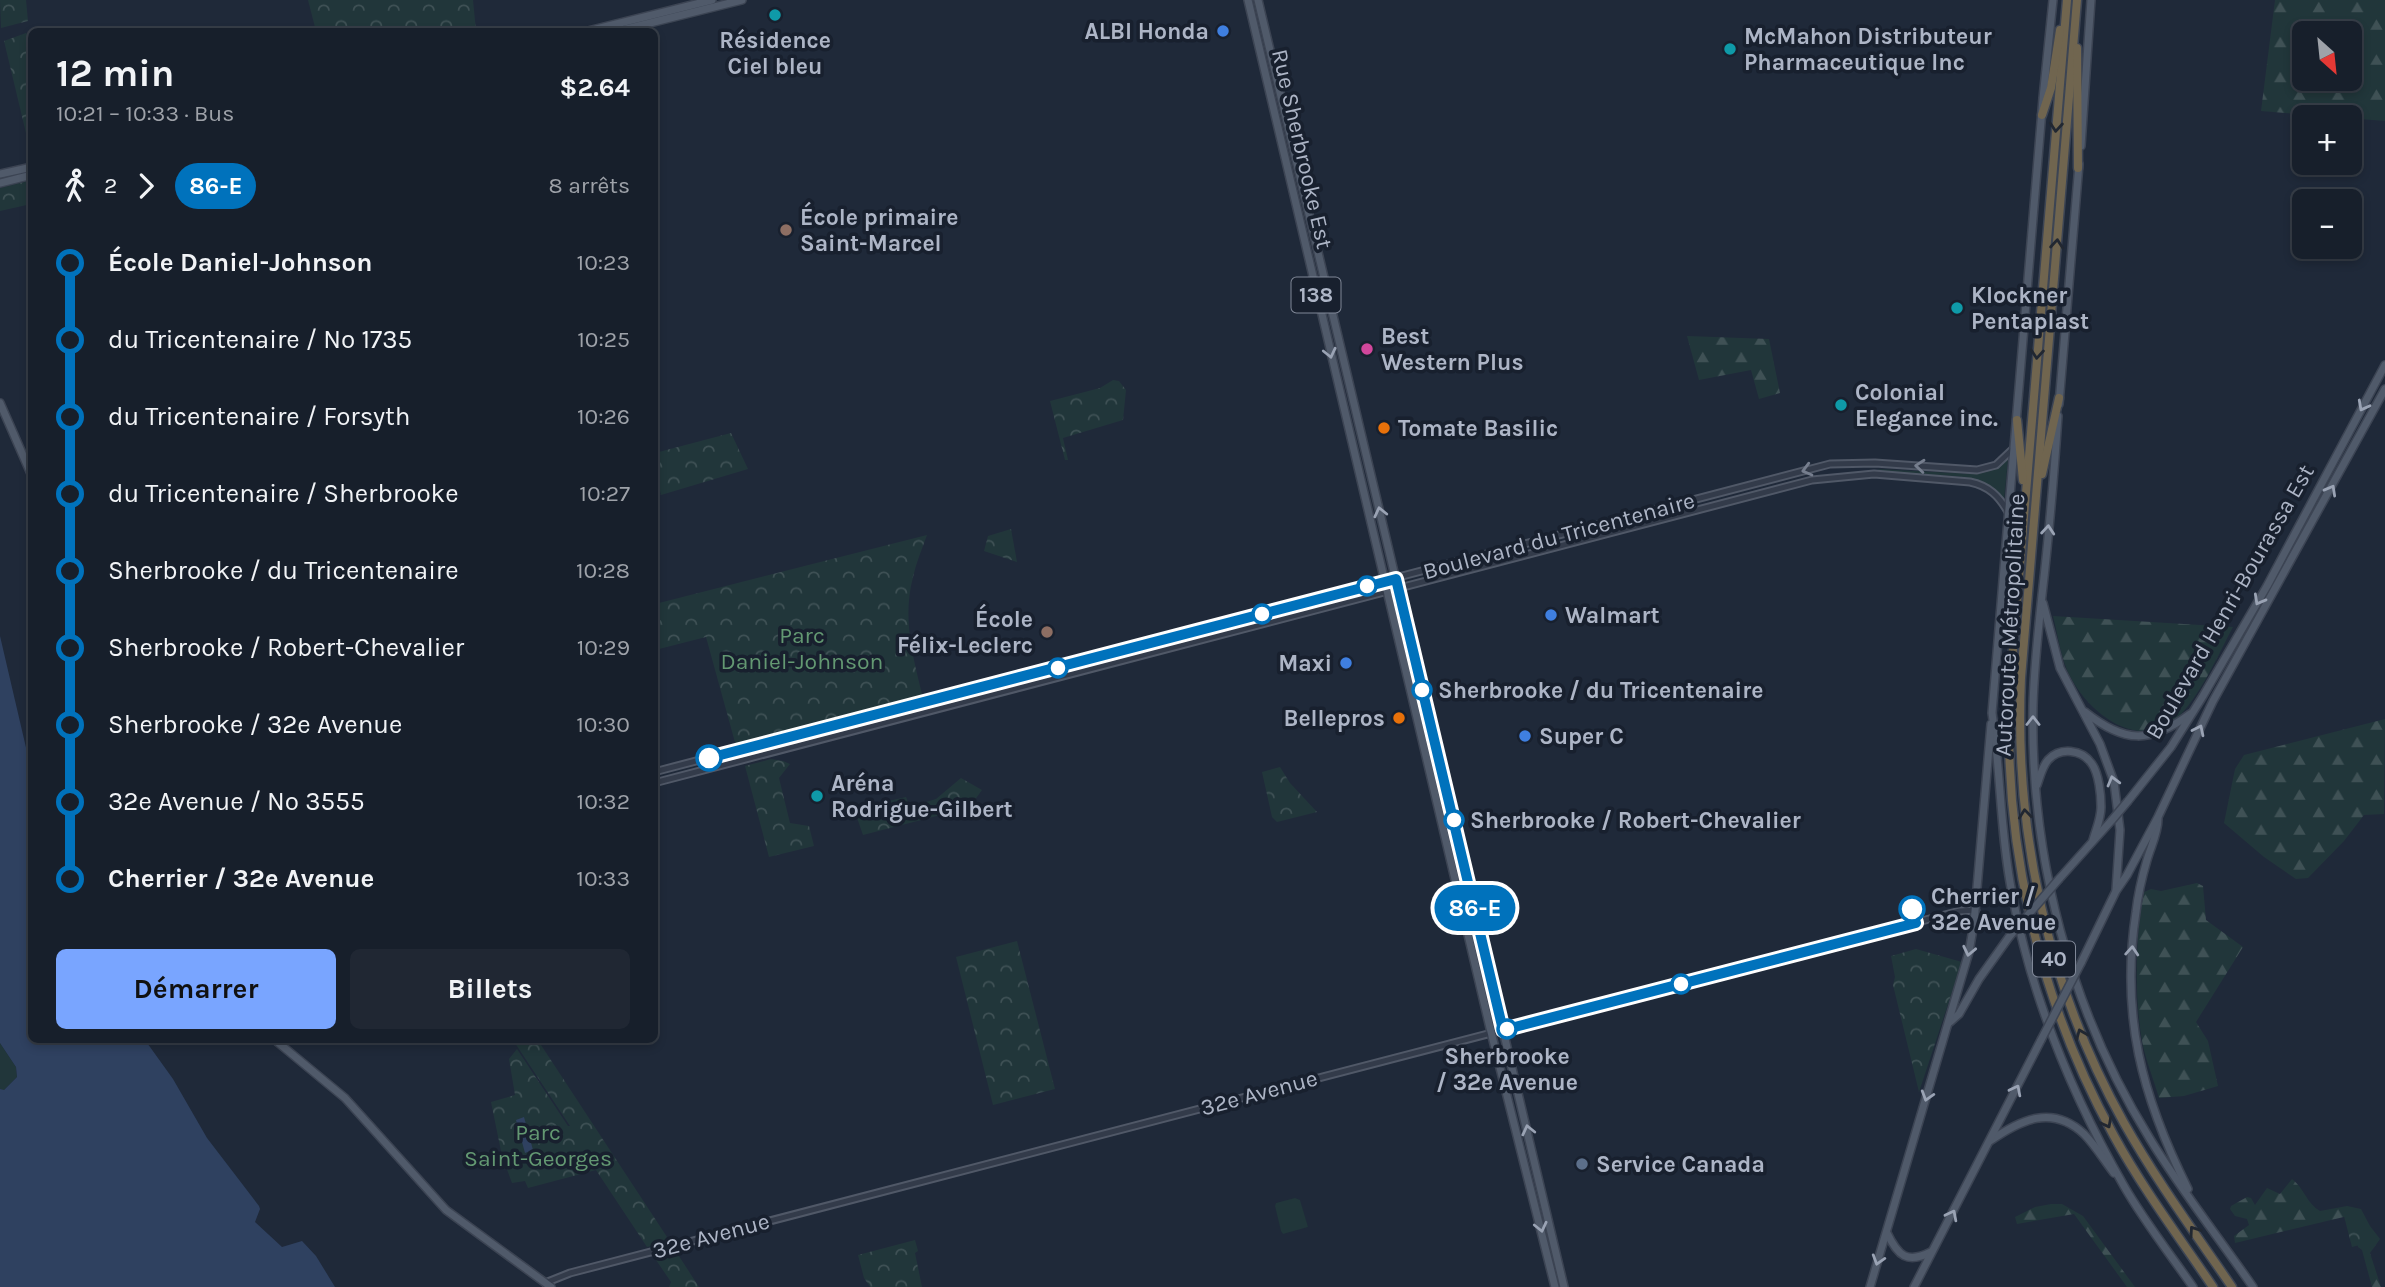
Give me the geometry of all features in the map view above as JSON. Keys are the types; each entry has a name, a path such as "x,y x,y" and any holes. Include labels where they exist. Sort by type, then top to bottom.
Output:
{"highway":[{"name":"Autoroute Métropolitaine","path":"2067,0 2011,674 2009,742 2015,831 2032,926 2057,1012 2097,1104 2133,1170 2213,1287"},
{"name":"Autoroute Métropolitaine","path":"2077,0 2022,666 2020,748 2029,846 2048,935 2079,1030 2111,1100 2149,1166 2232,1287"},
{"path":"2042,115 2051,88 2058,39 2066,10"},
{"path":"2075,23 2078,59 2078,167"},
{"path":"2035,508 2059,398"},
{"path":"2017,420 2024,509"}],"main road":[{"path":"628,28 700,7 712,0"},
{"path":"603,28 742,0"},
{"name":"Rue Sherbrooke Est","path":"1248,0 1491,1033 1555,1287"},
{"name":"Rue Sherbrooke Est","path":"1258,0 1564,1287"},
{"path":"1949,1022 1969,952 1976,910 2053,0"},
{"path":"2091,3 2033,695 2035,789 2041,842 2066,954 2109,1064 2165,1164 2253,1287"},
{"path":"1263,63 1273,61"},
{"path":"1269,94 1280,92"},
{"path":"0,174 28,168"},
{"path":"0,183 28,176"},
{"path":"1307,256 1318,253"},
{"path":"1317,298 1329,296"},
{"name":"Boulevard Henri-Bourassa Est","path":"1870,1287 1949,1022 1959,1014 2009,937 2129,801 2171,747 2267,586 2385,365"},
{"name":"Boulevard Henri-Bourassa Est","path":"1914,1287 2116,891 2158,817 2208,711 2385,389"},
{"path":"0,403 28,467"},
{"path":"1343,409 1355,406"},
{"path":"1353,450 1365,448"},
{"path":"2042,598 2058,665 2103,751 2117,796 2120,837 2116,891"},
{"path":"1405,669 1419,677"},
{"path":"2203,696 2208,711"},
{"path":"2082,710 2110,730 2137,736 2163,732 2193,712"},
{"path":"1992,713 2004,852 2031,975 2064,1066 2124,1186"},
{"path":"1421,736 1434,740"},
{"path":"2035,789 2043,768 2052,756 2069,751 2087,758 2095,772 2101,803 2100,820 2093,840"},
{"path":"2158,817 2158,829 2140,886 2133,928 2130,981 2133,1019 2141,1070 2155,1116 2196,1205"},
{"path":"1450,860 1462,857"},
{"path":"1462,910 1475,908"},
{"path":"279,1043 345,1098 446,1210 548,1285"},
{"path":"1990,1141 2014,1125 2031,1119 2049,1118 2063,1121 2085,1135 2124,1186 2193,1287"},
{"path":"1886,1233 1896,1250 1906,1257 1919,1258 1933,1251"}],"street":[{"name":"Boulevard du Tricentenaire","path":"658,771 1830,464 1875,463 1983,470 1999,463 2014,447"},
{"path":"1874,474 1875,463"},
{"name":"Boulevard du Tricentenaire","path":"658,782 1812,480 1874,474 1975,483 1994,492 2008,512"},
{"path":"869,717 872,727"},
{"path":"828,728 830,738"},
{"path":"778,740 780,751"},
{"name":"32e Avenue","path":"548,1285 558,1276 1960,911 1976,910"}],"green space":[{"path":"0,0 26,0 28,21 1,28"},
{"path":"308,0 473,0 476,28 315,28"},
{"path":"2275,0 2385,0 2385,121 2362,119 2362,105 2292,105 2292,114 2261,111"},
{"path":"28,34 28,141 4,41"},
{"path":"28,181 28,205 0,211 0,188"},
{"path":"1687,336 1769,339 1780,393 1759,399 1751,370 1699,380"},
{"path":"1113,380 1119,381 1126,390 1123,420 1063,438 1068,460 1065,460 1050,401 1100,388"},
{"path":"731,433 748,469 661,495 658,483 658,452"},
{"path":"2008,459 2004,500 1993,488 1962,477 1908,475 1877,469 1974,474 1994,469"},
{"path":"1011,529 1017,562 984,551 988,536"},
{"name":"Parc Daniel-Johnson","path":"927,535 914,572 909,608 910,638 923,698 736,746 706,637 658,649 658,603"},
{"path":"2053,616 2233,627 2193,700 2176,719 2161,728 2146,731 2131,730 2116,724 2090,704 2079,691 2065,664"},
{"path":"2385,719 2384,814 2364,815 2344,841 2308,878 2296,879 2264,857 2224,823 2235,769 2244,755"},
{"path":"771,759 790,764 779,778 790,823 809,826 814,846 769,857 745,766"},
{"path":"1280,767 1290,783 1317,812 1277,822 1272,817 1262,772"},
{"path":"961,778 982,790 974,801 960,810 863,835 854,809 906,797 910,807 936,799"},
{"path":"2197,883 2203,886 2206,920 2243,947 2196,1022 2208,1041 2218,1086 2184,1096 2159,1098 2143,1046 2138,1009 2137,949 2144,892"},
{"path":"1017,941 1055,1089 993,1105 956,957"},
{"path":"1916,949 1962,962 1919,1092 1893,985 1895,977 1891,956"},
{"path":"0,1043 16,1067 17,1077 3,1091 0,1089"},
{"name":"Parc Saint-Georges","path":"515,1043 541,1045 667,1237 664,1243 647,1247 596,1170 528,1188 525,1181 512,1183 502,1156 491,1102 515,1095 509,1059 517,1049 570,1126"},
{"path":"2292,1179 2320,1211 2347,1206 2361,1209 2380,1239 2370,1253 2381,1287 2372,1287 2362,1250 2358,1247 2352,1215 2235,1243 2234,1236 2249,1225 2247,1219 2235,1216 2231,1206 2247,1197 2251,1198 2255,1205 2267,1188 2280,1194"},
{"path":"1295,1198 1300,1200 1308,1227 1283,1234 1276,1203"},
{"path":"2062,1204 2083,1216 2135,1287 2127,1287 2074,1214 2017,1224 2015,1217 2035,1207"},
{"path":"2359,1213 2367,1243 2352,1247 2344,1216"},
{"path":"915,1240 922,1287 870,1287 864,1278 858,1255"},
{"path":"677,1253 699,1287 669,1287 671,1282 654,1257"}],"water":[{"path":"0,636 28,756 28,1043 147,1043 173,1079 207,1138 259,1206 255,1222 282,1247 302,1241 316,1256 335,1287 0,1287 0,1089 4,1090 17,1077 16,1067 0,1043"},
{"path":"524,1117 533,1150 525,1153 516,1120"}],"bus line":[{"name":"86-E","path":"709,758 1396,579 1503,1030 1916,923 1912,909"}],"place":[{"name":"Résidence Ciel bleu","path":"775,15"},
{"name":"ALBI Honda","path":"1223,31"},
{"name":"McMahon Distributeur Pharmaceutique Inc","path":"1730,49"},
{"name":"École primaire Saint-Marcel","path":"786,230"},
{"name":"Klockner Pentaplast","path":"1957,308"},
{"name":"Best Western Plus","path":"1367,349"},
{"name":"Colonial Elegance inc.","path":"1841,405"},
{"name":"Tomate Basilic","path":"1384,428"},
{"name":"Walmart","path":"1551,615"},
{"name":"École Félix-Leclerc","path":"1047,632"},
{"name":"Maxi","path":"1346,663"},
{"name":"Sherbrooke / du Tricentenaire","path":"1422,690"},
{"name":"Bellepros","path":"1399,718"},
{"name":"Super C","path":"1525,736"},
{"name":"Aréna Rodrigue-Gilbert","path":"817,796"},
{"name":"Sherbrooke / Robert-Chevalier","path":"1454,820"},
{"name":"Cherrier / 32e Avenue","path":"1912,909"},
{"name":"Sherbrooke / 32e Avenue","path":"1507,1029"},
{"name":"Service Canada","path":"1582,1164"}]}
